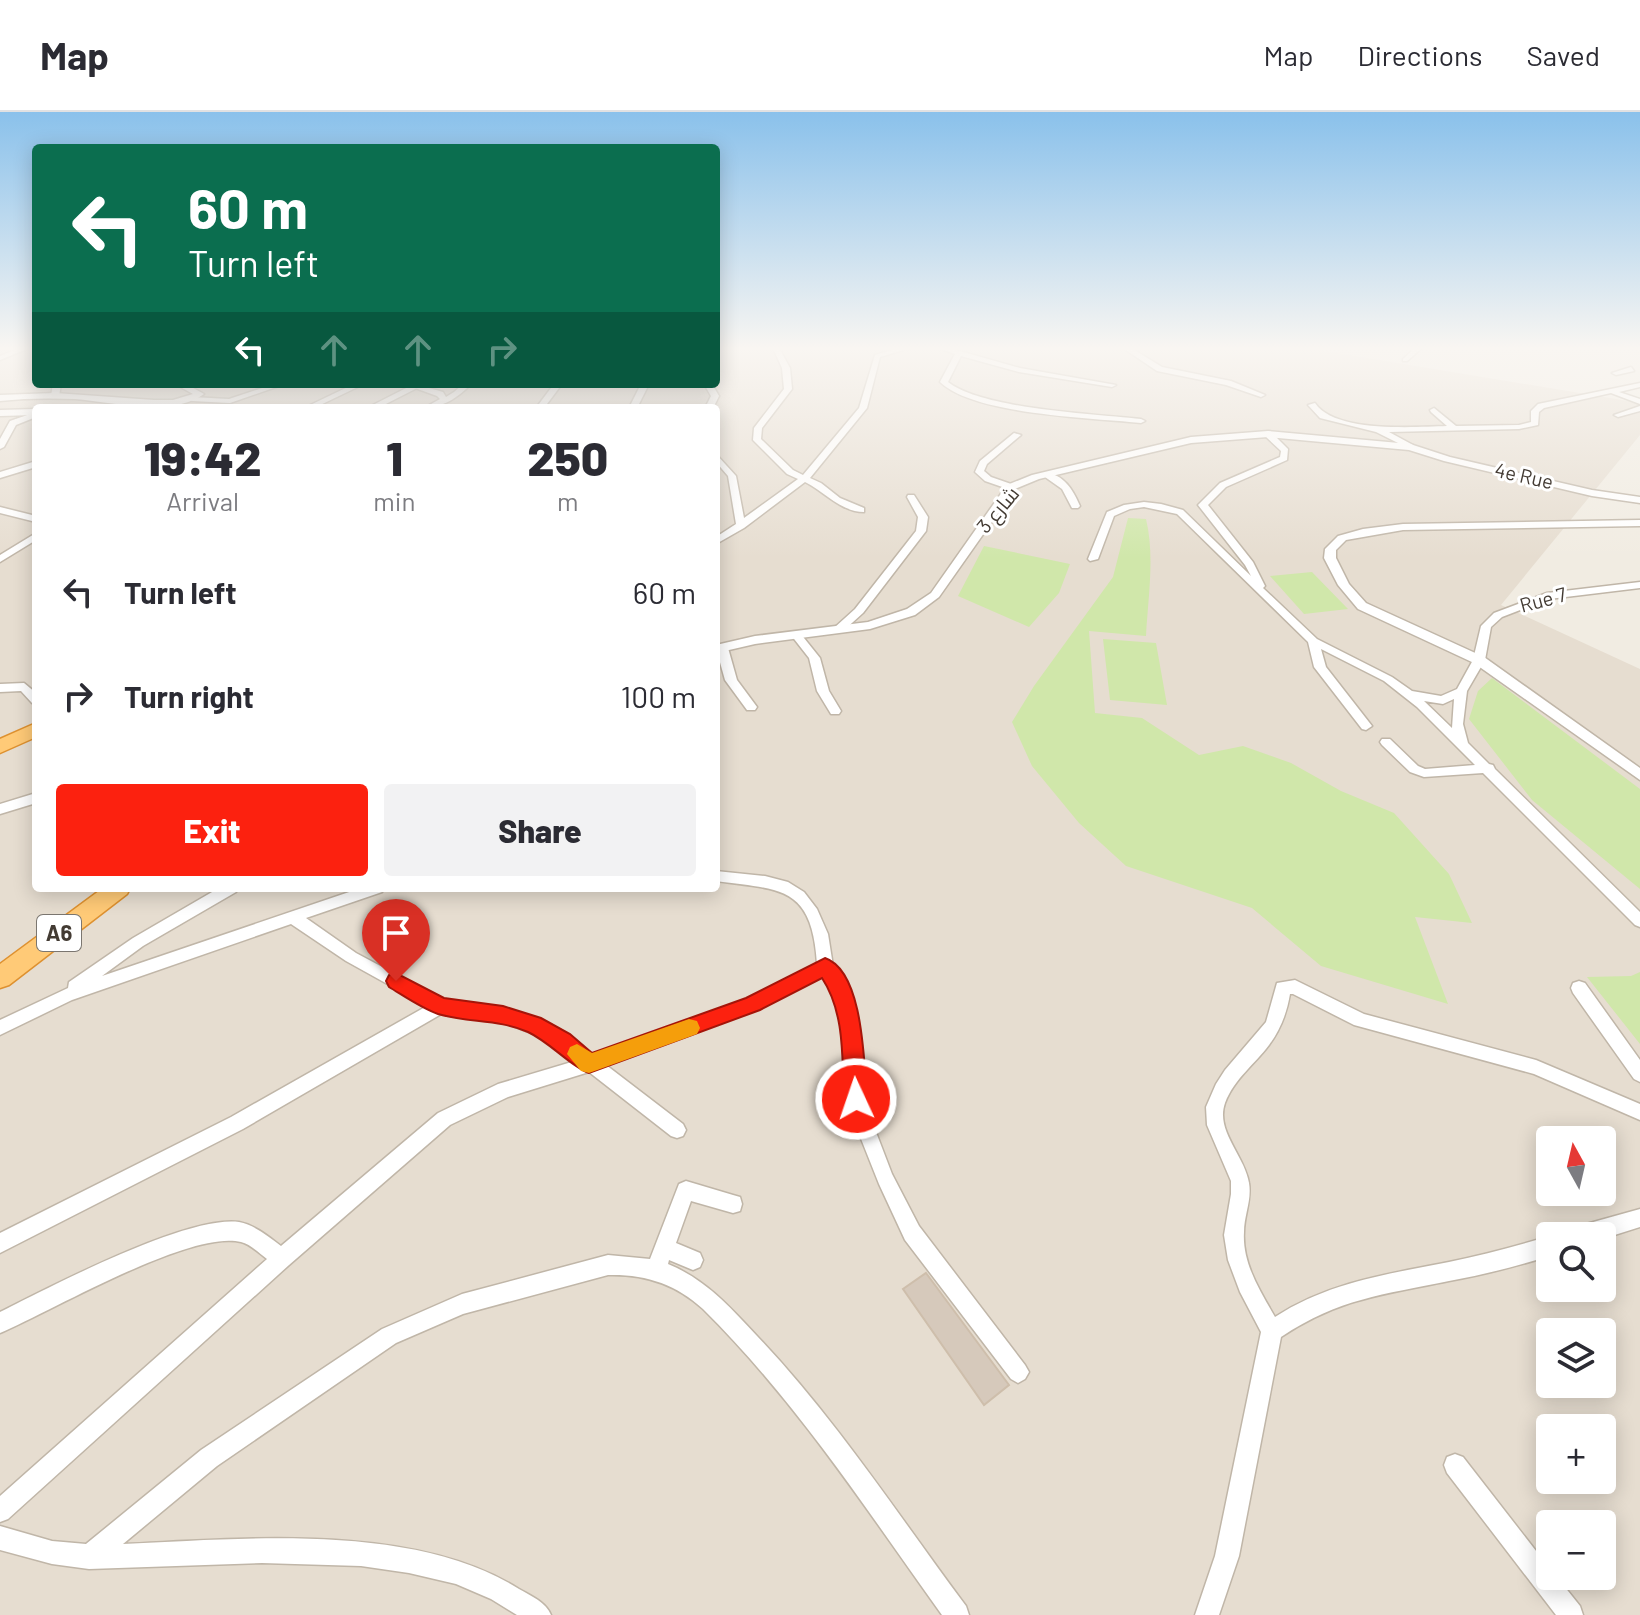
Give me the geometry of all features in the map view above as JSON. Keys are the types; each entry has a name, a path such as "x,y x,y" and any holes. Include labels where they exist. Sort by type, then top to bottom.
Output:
{"highway":[{"path":"0,747 32,731"},
{"name":"A6","path":"0,978 114,892"}],"street":[{"path":"0,445 5,426 24,418"},
{"path":"766,418 755,436 766,451 790,472 837,500 861,510"},
{"path":"720,539 804,479 855,418"},
{"path":"1116,418 1141,421"},
{"path":"1330,418 1363,424 1410,447"},
{"path":"1443,418 1456,430"},
{"path":"1379,430 1456,430 1529,425 1535,423 1535,418"},
{"path":"1264,594 1250,564 1203,505 1223,485 1284,458 1285,451 1268,434"},
{"name":"شارع 3","path":"720,648 890,621 929,601 1011,487 1048,475 1191,440 1268,434 1410,447"},
{"path":"1011,487 988,479 979,472 983,463 1017,435"},
{"name":"4e Rue","path":"1410,447 1447,459 1592,493 1640,500"},
{"path":"720,462 732,476 741,526"},
{"path":"0,475 32,465"},
{"path":"1048,475 1059,479 1068,488 1075,506"},
{"path":"838,630 859,611 921,531 923,517 911,497"},
{"path":"1093,559 1110,514 1137,503 1161,505 1180,512 1313,641 1388,679 1408,693 1489,768 1640,921"},
{"path":"0,510 32,519"},
{"path":"1640,523 1403,527 1363,532 1337,541 1331,549 1330,558 1344,585 1362,606 1479,660 1640,775"},
{"path":"0,559 32,539"},
{"name":"Rue 7","path":"1461,691 1479,660 1486,626 1509,609 1547,596 1640,585"},
{"path":"796,635 814,658 823,691 835,711"},
{"path":"1313,641 1320,667 1366,726"},
{"path":"720,651 731,680 751,707"},
{"path":"0,688 21,686 32,696"},
{"path":"1408,693 1443,700 1461,691"},
{"path":"1461,691 1457,724 1462,742"},
{"path":"1386,742 1414,769 1424,773 1489,768"},
{"path":"0,809 32,799"},
{"path":"720,877 790,888 805,903 824,943 825,967 839,987 847,1007 852,1033 856,1099 867,1138 885,1178 912,1233 1018,1372"},
{"path":"66,995 138,942 224,892"},
{"path":"0,1028 66,995 365,892"},
{"path":"291,916 351,957 441,1006 503,1015 533,1025 563,1041 677,1130"},
{"path":"0,1511 282,1258 444,1119 504,1090 589,1064 753,1004 825,967"},
{"path":"1207,1615 1227,1556 1272,1331 1250,1291 1234,1238 1241,1184 1216,1122 1214,1109 1229,1077 1262,1044 1276,1022 1283,988 1295,987 1360,1020 1536,1067 1640,1112"},
{"path":"1579,988 1640,1074"},
{"path":"0,1243 225,1129 441,1006"},
{"path":"656,1270 686,1190 733,1204"},
{"path":"1616,1225 1640,1218"},
{"path":"0,1323 69,1289 209,1234 239,1232 282,1258"},
{"path":"664,1248 693,1260"},
{"path":"1272,1331 1295,1314 1326,1298 1401,1278 1469,1268 1536,1250"},
{"path":"89,1557 209,1458 389,1336 450,1309 527,1285 608,1265 629,1264 679,1279 703,1295 767,1359 809,1411 957,1615"},
{"path":"1455,1465 1571,1615"},
{"path":"0,1538 59,1554 89,1557 250,1552 365,1556 453,1572 506,1594 539,1615"}],"shaded area":[{"path":"0,418 32,418 32,892 720,892 720,418 1640,418 1640,435 1501,605 1640,669 1640,1615 0,1615"}],"green space":[{"path":"1128,518 1146,519 1149,533 1146,636 1089,631 1095,713 1142,718 1199,755 1243,746 1291,763 1341,791 1394,813 1449,874 1472,923 1415,917 1448,1004 1321,966 1252,908 1126,866 1079,823 1032,766 1012,722 1034,686 1113,577"},
{"path":"984,546 1070,564 1059,593 1029,627 958,596"},
{"path":"1312,572 1348,609 1304,614 1270,576"},
{"path":"1103,639 1156,643 1167,705 1110,700"},
{"path":"1492,678 1640,789 1640,889 1532,800 1469,719 1478,691"},
{"path":"1640,972 1640,1044 1587,977 1631,976"}],"building":[{"path":"926,1273 1009,1385 984,1405 903,1289"}],"slow traffic":[{"path":"577,1054 589,1064 689,1028"}],"route":[{"path":"396,981 441,1006 503,1015 533,1025 553,1034 589,1064 753,1004 825,967 839,987 850,1018 856,1099"}]}
